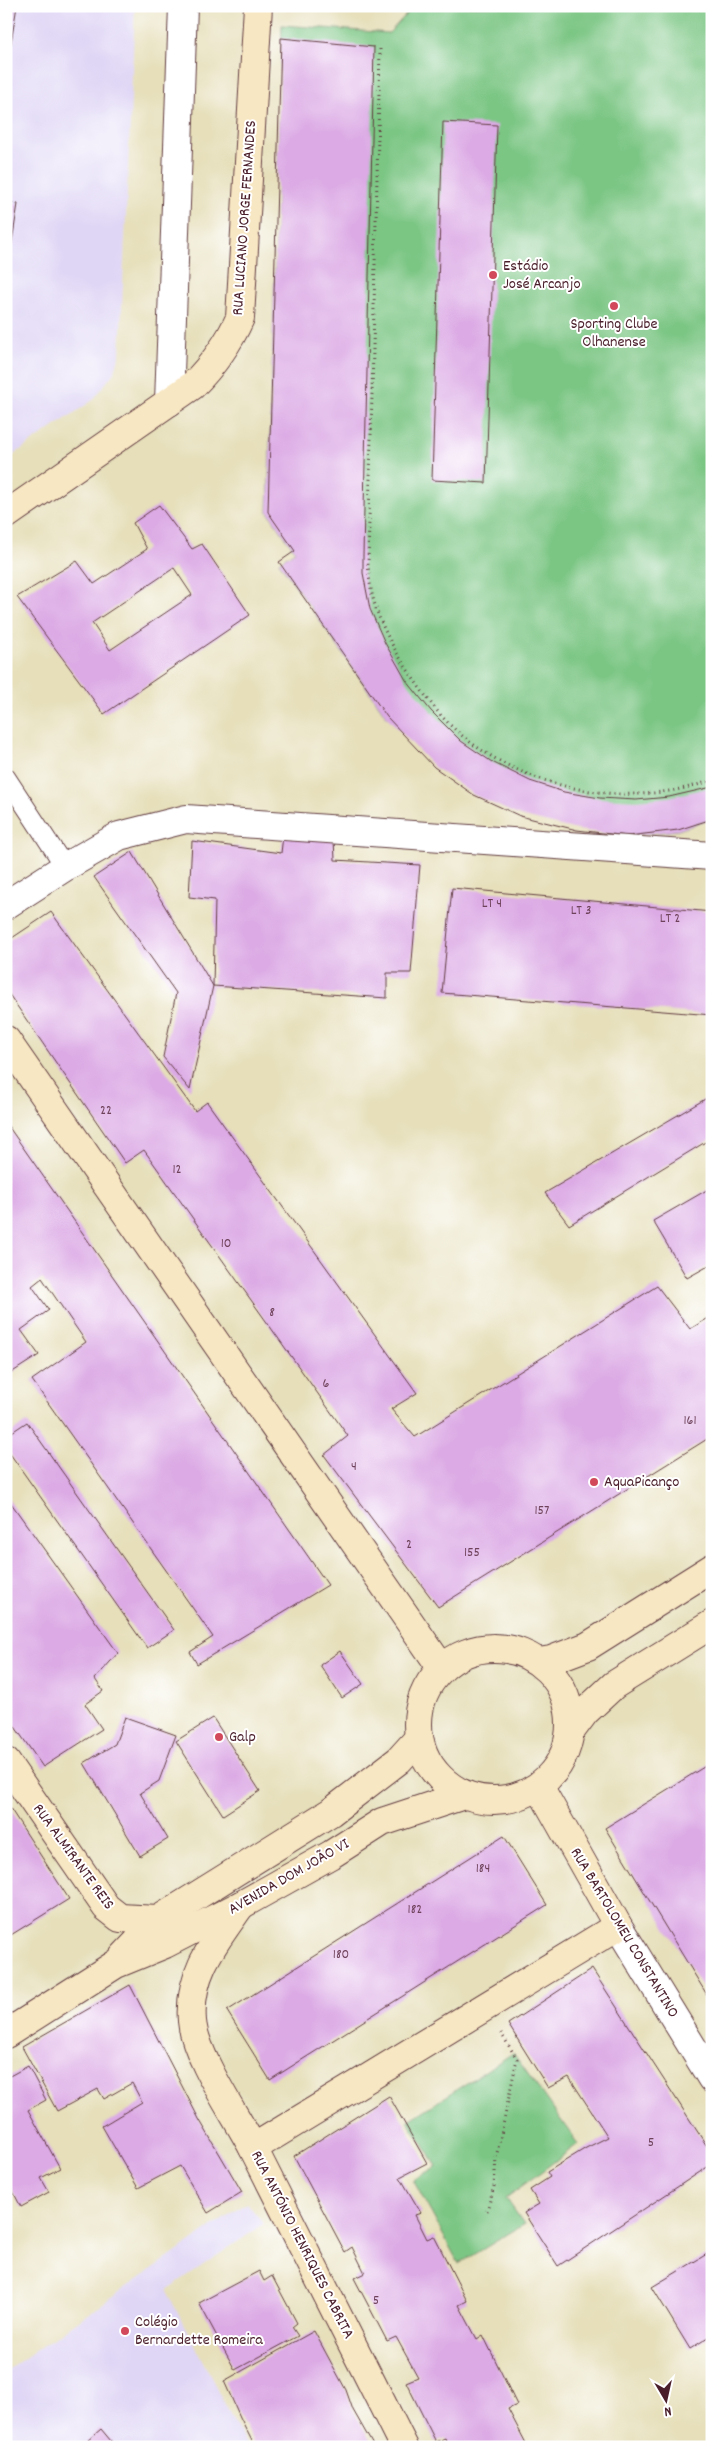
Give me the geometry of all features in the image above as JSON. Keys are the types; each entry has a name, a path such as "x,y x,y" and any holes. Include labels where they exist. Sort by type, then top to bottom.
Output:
{"street":[{"path":"169,402 183,6"},
{"name":"RUA LUCIANO JORGE FERNANDES","path":"6,515 192,386 212,366 229,343 240,318 258,6"},
{"path":"6,905 65,867 119,836 186,819 712,856"},
{"path":"6,1040 442,1667"},
{"path":"539,1662 551,1660 588,1646 712,1568"},
{"path":"570,1732 585,1712 614,1685 712,1624"},
{"path":"487,1648 506,1649 539,1662 549,1670 562,1688 569,1709 570,1732 565,1752 555,1771 540,1786 516,1798 490,1801 464,1795 443,1782 427,1762 418,1739 417,1713 426,1688 442,1667 464,1653 487,1648"},
{"name":"AVENIDA DOM JOÃO VI","path":"116,1964 158,1920 331,1812 399,1760 418,1739"},
{"name":"RUA ALMIRANTE REIS","path":"6,1762 106,1908 120,1918 158,1920"},
{"name":"RUA BARTOLOMEU CONSTANTINO","path":"540,1786 618,1926 712,2079"},
{"name":"AVENIDA DOM JOÃO VI","path":"6,2034 116,1964 165,1944 240,1905 332,1854 382,1822 464,1795"},
{"name":"RUA ANTÓNIO HENRIQUES CABRITA","path":"240,1905 206,1955 197,1976 193,1997 192,2021 197,2045 253,2148 404,2447"},
{"path":"253,2148 618,1926"}],"lane":[{"path":"6,777 65,867"}],"path":[{"path":"380,49 368,564 373,597 384,630 400,660 429,702 459,734 493,756 531,776 568,788 601,793 636,794 669,790 712,780"},
{"path":"484,2008 517,2059 496,2158 494,2186 486,2211"}],"shaded area":[{"path":"6,6 135,6 120,353 115,371 93,400 6,460"},
{"name":"Colégio Bernardette Romeira","path":"247,2203 264,2224 166,2290 247,2447 6,2447 6,2371"}],"green space":[{"name":"Estádio José Arcanjo","path":"414,6 712,6 712,819 678,830 628,836 387,717 279,562 295,551 268,512 282,25 389,33"},
{"path":"513,2053 578,2144 506,2198 524,2224 459,2264 413,2180 437,2166 408,2121"}],"building":[{"path":"6,6 17,6 7,67 6,67"},
{"path":"281,38 374,47 363,573 370,609 385,643 406,680 431,711 461,741 492,762 530,781 564,792 600,798 636,800 669,797 712,787 712,819 678,830 628,836 577,830 520,816 474,795 434,767 387,717 279,562 295,551 268,512"},
{"path":"443,122 497,125 486,483 432,480"},
{"path":"6,202 18,204 7,273 6,272"},
{"path":"159,505 192,549 202,544 250,615 104,714 17,597 77,561 94,584 147,549 133,523","holes":["174,568 192,595 110,650 92,623"]},
{"path":"283,836 334,839 335,860 420,865 411,973 387,973 387,998 213,986 215,900 189,897 192,841 281,853"},
{"path":"132,852 213,986 190,1090 163,1057 176,993 94,877"},
{"path":"452,888 712,912 712,1015 442,993"},
{"path":"51,912 195,1111 207,1102 417,1393 391,1409 415,1437 657,1286 690,1329 712,1316 712,1436 438,1607 324,1455 348,1436 144,1150 125,1163 6,990 6,942"},
{"path":"712,1095 712,1138 569,1225 545,1193"},
{"path":"6,1123 328,1585 197,1664 190,1652 213,1637 32,1380 86,1342 42,1278 32,1286 49,1310 21,1330 39,1355 11,1373 6,1369 6,1304 11,1301 6,1293"},
{"path":"712,1187 712,1264 687,1278 653,1221"},
{"path":"27,1422 174,1630 147,1648 6,1448 6,1436"},
{"path":"6,1496 118,1653 95,1679 103,1691 85,1704 102,1729 43,1767 6,1714"},
{"path":"340,1651 363,1684 342,1698 320,1665"},
{"path":"125,1717 176,1735 159,1781 140,1793 168,1839 140,1856 84,1763 115,1744"},
{"path":"213,1718 260,1791 223,1815 176,1741"},
{"path":"712,1762 712,2003 605,1828"},
{"path":"6,1802 69,1899 6,1938"},
{"path":"504,1836 547,1905 270,2080 227,2011"},
{"path":"592,1969 712,2154 712,2164 558,2266 524,2213 539,2204 530,2190 550,2177 547,2172 608,2137 569,2077 548,2088 508,2024"},
{"path":"130,1985 199,2119 242,2192 208,2213 180,2166 138,2188 102,2126 142,2102 132,2083 104,2099 98,2089 57,2111 22,2047"},
{"path":"28,2066 46,2100 28,2110 60,2168 41,2178 49,2192 21,2207 6,2178 6,2078"},
{"path":"389,2096 427,2163 400,2177 421,2213 415,2215 427,2239 434,2236 467,2301 459,2305 477,2339 483,2335 517,2405 508,2409 528,2447 449,2447 445,2438 436,2442 406,2382 418,2377 396,2337 387,2341 354,2278 365,2273 352,2247 345,2252 294,2156"},
{"path":"712,2251 712,2335 690,2349 652,2287"},
{"path":"259,2271 264,2281 272,2276 297,2323 292,2327 298,2336 235,2370 199,2303"},
{"path":"314,2331 346,2390 353,2410 374,2447 255,2447 224,2381"},
{"path":"101,2429 116,2447 80,2447"}],"place":[{"name":"Estádio José Arcanjo","path":"493,275"},
{"name":"Sporting Clube Olhanense","path":"614,306"},
{"name":"AquaPicanço","path":"594,1482"},
{"name":"Galp","path":"219,1737"},
{"name":"Colégio Bernardette Romeira","path":"125,2331"}]}
